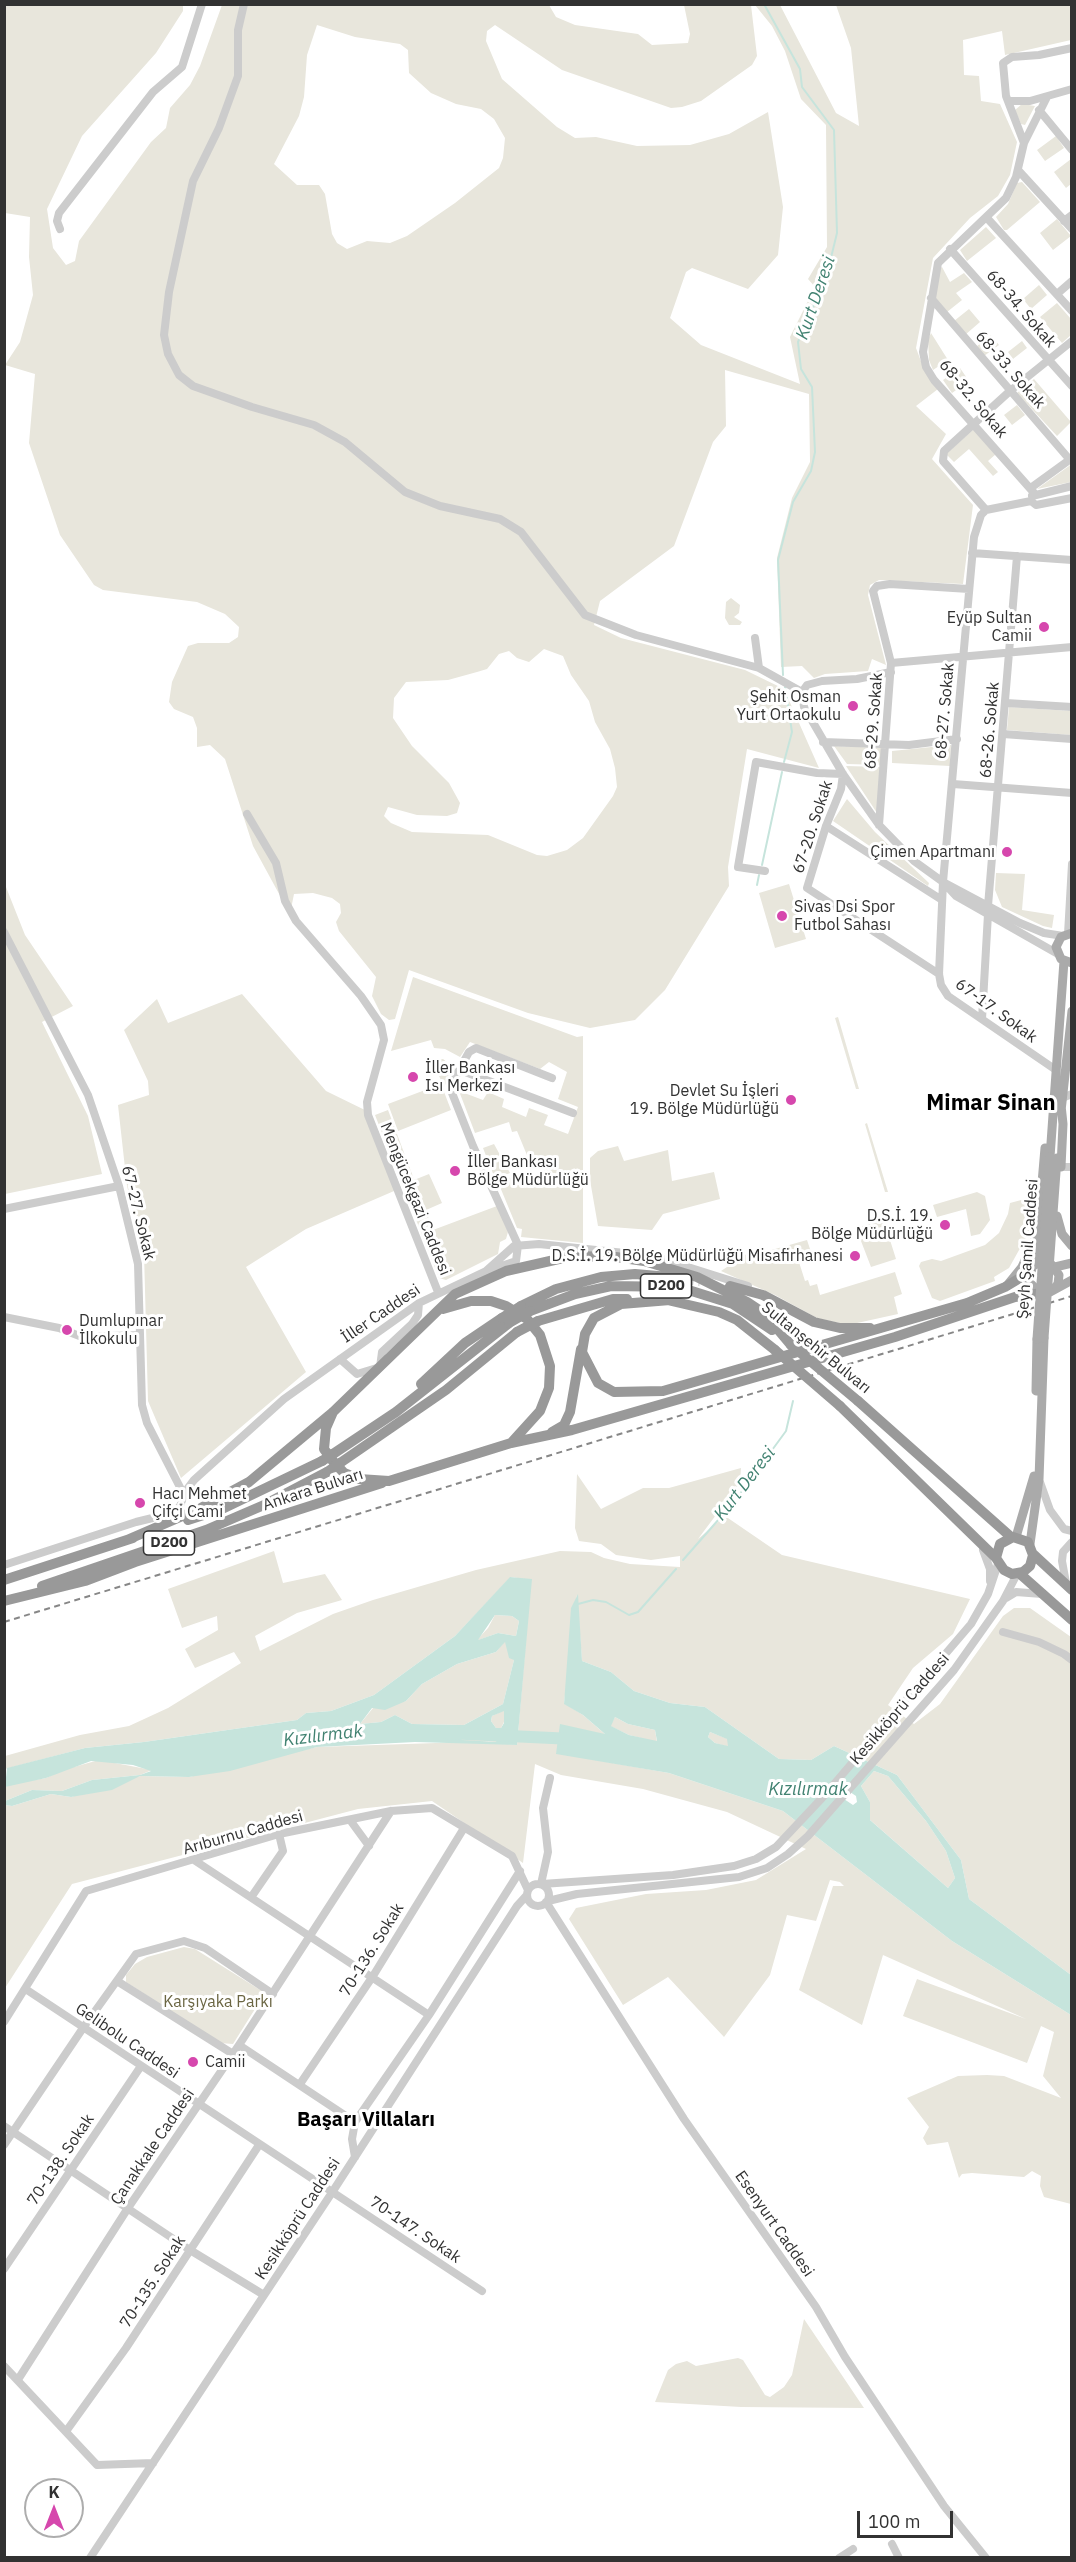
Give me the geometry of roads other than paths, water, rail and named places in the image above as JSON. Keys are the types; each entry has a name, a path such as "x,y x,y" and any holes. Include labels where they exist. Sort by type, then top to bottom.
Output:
{"highway":[{"path":"126,1540 201,1508 249,1482 333,1412 455,1294 506,1271 572,1256 616,1257 672,1269 725,1290 765,1314 791,1345"},
{"path":"730,1286 763,1295 814,1322 840,1328 893,1331 967,1304 1005,1287 1033,1268"},
{"path":"525,1308 556,1289 601,1277 635,1274 669,1277"},
{"name":"Sultanşehir Bulvarı","path":"525,1308 610,1286 679,1287 733,1304 756,1317 858,1401 1013,1537 1031,1549 1069,1587"},
{"path":"584,1339 582,1352 598,1383 614,1392 663,1391 1015,1297 1047,1292"},
{"name":"Sultanşehir Bulvarı","path":"327,1472 446,1389 517,1332 538,1321 613,1299 670,1300 719,1312 737,1320 776,1350 840,1406 1006,1572 1018,1573 1071,1620"},
{"path":"546,1435 564,1425 570,1412 584,1339 594,1318 606,1310 628,1303 670,1300"},
{"path":"438,1311 471,1301 491,1301 506,1306 528,1319 540,1335 550,1366 549,1388 540,1411 511,1443"},
{"name":"Ankara Bulvarı","path":"4,1580 222,1509 322,1461 373,1427 465,1343 525,1308"},
{"name":"Ankara Bulvarı","path":"4,1600 85,1581 135,1562 511,1443 546,1435 893,1331"},
{"path":"333,1412 326,1428 324,1449 332,1460 344,1473 359,1479 389,1481"},
{"name":"Ankara Bulvarı","path":"4,1600 206,1530 264,1505 327,1472"},
{"path":"997,1561 1000,1544 1013,1537"},
{"path":"1018,1573 1030,1566 1031,1549"}],"main road":[{"name":"Şeyh Şamil Caddesi","path":"1013,1537 1034,1478 1040,1339 1064,1074 1064,959 1057,943 1068,934"},
{"name":"Şeyh Şamil Caddesi","path":"1064,1074 1069,1051 1071,1011"},
{"path":"1062,1101 1047,1126 1031,1287 1047,1292 1071,1280"},
{"path":"1047,1292 1059,1278 1053,1266 1057,1216 1056,1161"},
{"path":"1057,1216 1062,1234 1071,1246"},
{"path":"1005,1287 1026,1259 1038,1228"},
{"path":"1033,1268 1044,1262 1053,1266 1071,1263"},
{"name":"Şeyh Şamil Caddesi","path":"1031,1549 1039,1479 1040,1339"}],"street":[{"path":"60,229 57,221 59,213 153,92 182,68 202,4"},
{"path":"244,4 238,30 237,76 219,128 193,181 169,292 164,335 168,354 179,375 193,386 252,407 314,424 345,442 405,492 440,507 500,519 521,532 585,615 592,619 636,635 759,668 802,692"},
{"path":"1024,143 1008,101 1002,72 1006,60 1071,48"},
{"path":"1008,101 1024,102 1071,88"},
{"name":"68-32. Sokak","path":"1033,494 926,367 923,346 937,266 950,249 987,218 1006,198 1018,170 1024,143 1047,97"},
{"path":"1039,110 1071,150"},
{"path":"1018,170 1071,229"},
{"path":"1064,221 1071,214"},
{"path":"987,218 1071,311"},
{"name":"68-34. Sokak","path":"950,249 1071,386"},
{"path":"1057,294 1071,281"},
{"name":"68-33. Sokak","path":"931,298 1071,459"},
{"path":"1071,341 974,423 947,448 943,455 944,461 986,510 1033,494 1071,486"},
{"path":"1033,494 1071,459"},
{"path":"1033,494 1036,505 1071,498"},
{"name":"68-27. Sokak","path":"939,975 943,882 972,552 977,527 986,510"},
{"path":"972,552 1071,560"},
{"name":"68-26. Sokak","path":"982,1019 988,910 1017,556"},
{"name":"68-29. Sokak","path":"879,825 887,745 891,663 873,591 877,586 890,584 969,589"},
{"path":"755,638 759,668"},
{"path":"891,663 1071,647"},
{"path":"891,672 857,679 822,681 807,685 802,692 804,707 823,742 879,825 915,861 943,882 956,896 1044,933 1068,934 1071,866"},
{"path":"1006,703 1071,707"},
{"path":"1003,734 1071,739"},
{"path":"823,742 909,746 957,740"},
{"path":"765,871 738,867 756,762 817,773 843,774"},
{"name":"67-20. Sokak","path":"807,888 826,826 841,789 843,774"},
{"path":"953,784 1071,793"},
{"name":"Mengücekgazi Caddesi","path":"247,814 276,863 285,901 296,921 361,996 381,1025 384,1040 367,1102 368,1115 438,1292"},
{"path":"826,826 942,900"},
{"name":"67-17. Sokak","path":"807,888 939,975 941,985 948,996 1064,1074"},
{"path":"988,910 1064,959"},
{"name":"67-27. Sokak","path":"4,932 88,1095 119,1186 138,1264 143,1413 184,1495"},
{"path":"486,1271 516,1261 518,1245 452,1091 469,1052 476,1048 552,1078"},
{"path":"460,1070 573,1113"},
{"path":"1056,1161 1071,1167"},
{"path":"4,1209 119,1186"},
{"path":"518,1245 539,1244 653,1256 768,1294 814,1322"},
{"name":"İller Caddesi","path":"4,1565 136,1522 169,1516 180,1506 194,1480 284,1399 419,1303 486,1271 510,1247 518,1245"},
{"path":"340,1359 357,1374 380,1367 382,1352 412,1324 418,1312 419,1303"},
{"path":"4,1317 59,1328 82,1337 140,1335"},
{"path":"1039,1479 1050,1510 1064,1530 1071,1532"},
{"path":"1069,1587 1062,1561 1063,1552 1071,1542"},
{"path":"981,1546 990,1569 989,1592"},
{"name":"Kesikköprü Caddesi","path":"541,1884 673,1875 734,1866 756,1859 776,1847 907,1701 971,1624 989,1592 997,1561"},
{"name":"Kesikköprü Caddesi","path":"547,1902 577,1894 739,1877 767,1868 788,1854 808,1836 954,1670 1003,1601 1018,1573"},
{"path":"1003,1601 1016,1592 1042,1594"},
{"path":"1003,1632 1039,1642 1071,1660"},
{"path":"541,1884 548,1852 543,1808 550,1778"},
{"name":"Arıburnu Caddesi","path":"4,2022 27,1990 86,1891 279,1834 391,1812 432,1808 512,1856 527,1892"},
{"name":"Çanakkale Caddesi","path":"19,2378 128,2208 240,2045 391,1812"},
{"path":"350,1820 369,1846"},
{"name":"70-136. Sokak","path":"300,2084 373,1976 464,1828"},
{"path":"252,1896 283,1851 279,1834"},
{"path":"194,1860 373,1976 428,2015 438,2029"},
{"path":"355,2157 352,2139 355,2122 428,2015 520,1871"},
{"path":"534,1884 541,1884 548,1890 547,1902 535,1906 528,1901 527,1892 534,1884"},
{"name":"Kesikköprü Caddesi","path":"90,2558 333,2191 527,1892"},
{"name":"Esenyurt Caddesi","path":"547,1902 684,2119 816,2307 845,2357 944,2506 986,2558"},
{"path":"4,2145 136,1954 184,1941 205,1948 273,1994"},
{"path":"117,1981 232,2054"},
{"name":"Gelibolu Caddesi","path":"27,1990 259,2145 333,2191"},
{"path":"428,2015 444,2019"},
{"path":"240,2045 355,2122"},
{"name":"70-138. Sokak","path":"4,2270 141,2066"},
{"path":"4,2126 190,2250 264,2295"},
{"name":"70-135. Sokak","path":"67,2430 126,2348 259,2145"},
{"name":"70-147. Sokak","path":"333,2191 482,2291"},
{"path":"4,2366 19,2378 96,2465 153,2463"},
{"path":"891,2544 899,2558"},
{"path":"839,2558 853,2549"}],"water":[{"name":"Kızılırmak","path":"510,1577 532,1579 517,1745 415,1742 317,1747 230,1771 189,1777 140,1776 112,1790 71,1797 51,1794 12,1806 5,1805 5,1801 32,1790 62,1791 92,1780 140,1775 151,1771 133,1765 91,1761 46,1778 5,1787 7,1768 85,1748 297,1720 306,1713 331,1711 374,1695 455,1636","holes":["495,1615 512,1616 519,1621 516,1636 498,1633 478,1640","505,1642 509,1658 514,1660 503,1704 464,1725 412,1724 395,1715 381,1722 360,1724 372,1708 385,1710 406,1701 422,1684 457,1664 496,1652","504,1711 504,1723 501,1728 496,1728 491,1721 492,1716","487,1729 498,1733 496,1742 462,1740 460,1732"]},
{"name":"Kızılırmak","path":"578,1594 582,1661 611,1672 634,1691 670,1703 705,1707 779,1759 811,1760 834,1746 897,1775 961,1860 969,1899 1071,1975 1071,2015 952,1941 783,1811 669,1773 556,1754 560,1724 605,1734 583,1715 564,1704 571,1608","holes":["615,1717 628,1724 655,1730 657,1741 629,1735 611,1726","710,1732 727,1739 728,1746 715,1743 708,1737","874,1771 888,1776 926,1821 946,1851 955,1878 948,1888 870,1820 870,1802 861,1786","844,1788 856,1796 857,1802 853,1805 838,1795"]}],"waterway":[{"name":"Kurt Deresi","path":"764,4 800,69 802,87 834,130 837,233 827,274 798,342 801,369 812,387 815,452 811,471 793,502 778,560 783,675"},
{"name":"Kurt Deresi","path":"784,762 792,732 785,687"},
{"name":"Kurt Deresi","path":"762,865 782,772"},
{"name":"Kurt Deresi","path":"757,885 759,875"},
{"name":"Kurt Deresi","path":"683,1560 734,1502 786,1431 793,1401"},
{"name":"Kurt Deresi","path":"578,1604 593,1600 606,1602 629,1615 638,1612 676,1569"},
{"name":"Kızılırmak","path":"446,1733 573,1739"}],"tunnel":[{"path":"669,1277 700,1281"}],"railway":[{"path":"4,1622 1072,1296"}],"place":[{"name":"Eyüp Sultan Camii","path":"1044,627"},
{"name":"Şehit Osman Yurt Ortaokulu","path":"853,706"},
{"name":"Çimen Apartmanı","path":"1007,852"},
{"name":"Sivas Dsi Spor Futbol Sahası","path":"782,916"},
{"name":"İller Bankası Isı Merkezi","path":"413,1077"},
{"name":"Devlet Su İşleri 19. Bölge Müdürlüğü","path":"791,1100"},
{"name":"İller Bankası Bölge Müdürlüğü","path":"455,1171"},
{"name":"D.S.İ. 19. Bölge Müdürlüğü","path":"945,1225"},
{"name":"D.S.İ. 19. Bölge Müdürlüğü Misafirhanesi","path":"855,1256"},
{"name":"Dumlupınar İlkokulu","path":"67,1330"},
{"name":"Hacı Mehmet Çifçi Cami","path":"140,1503"},
{"name":"Camii","path":"193,2062"}],"district":[{"name":"Mimar Sinan","path":"991,1104"},
{"name":"Başarı Villaları","path":"366,2120"}],"park label":[{"name":"Karşıyaka Parkı","path":"218,2002"}]}
